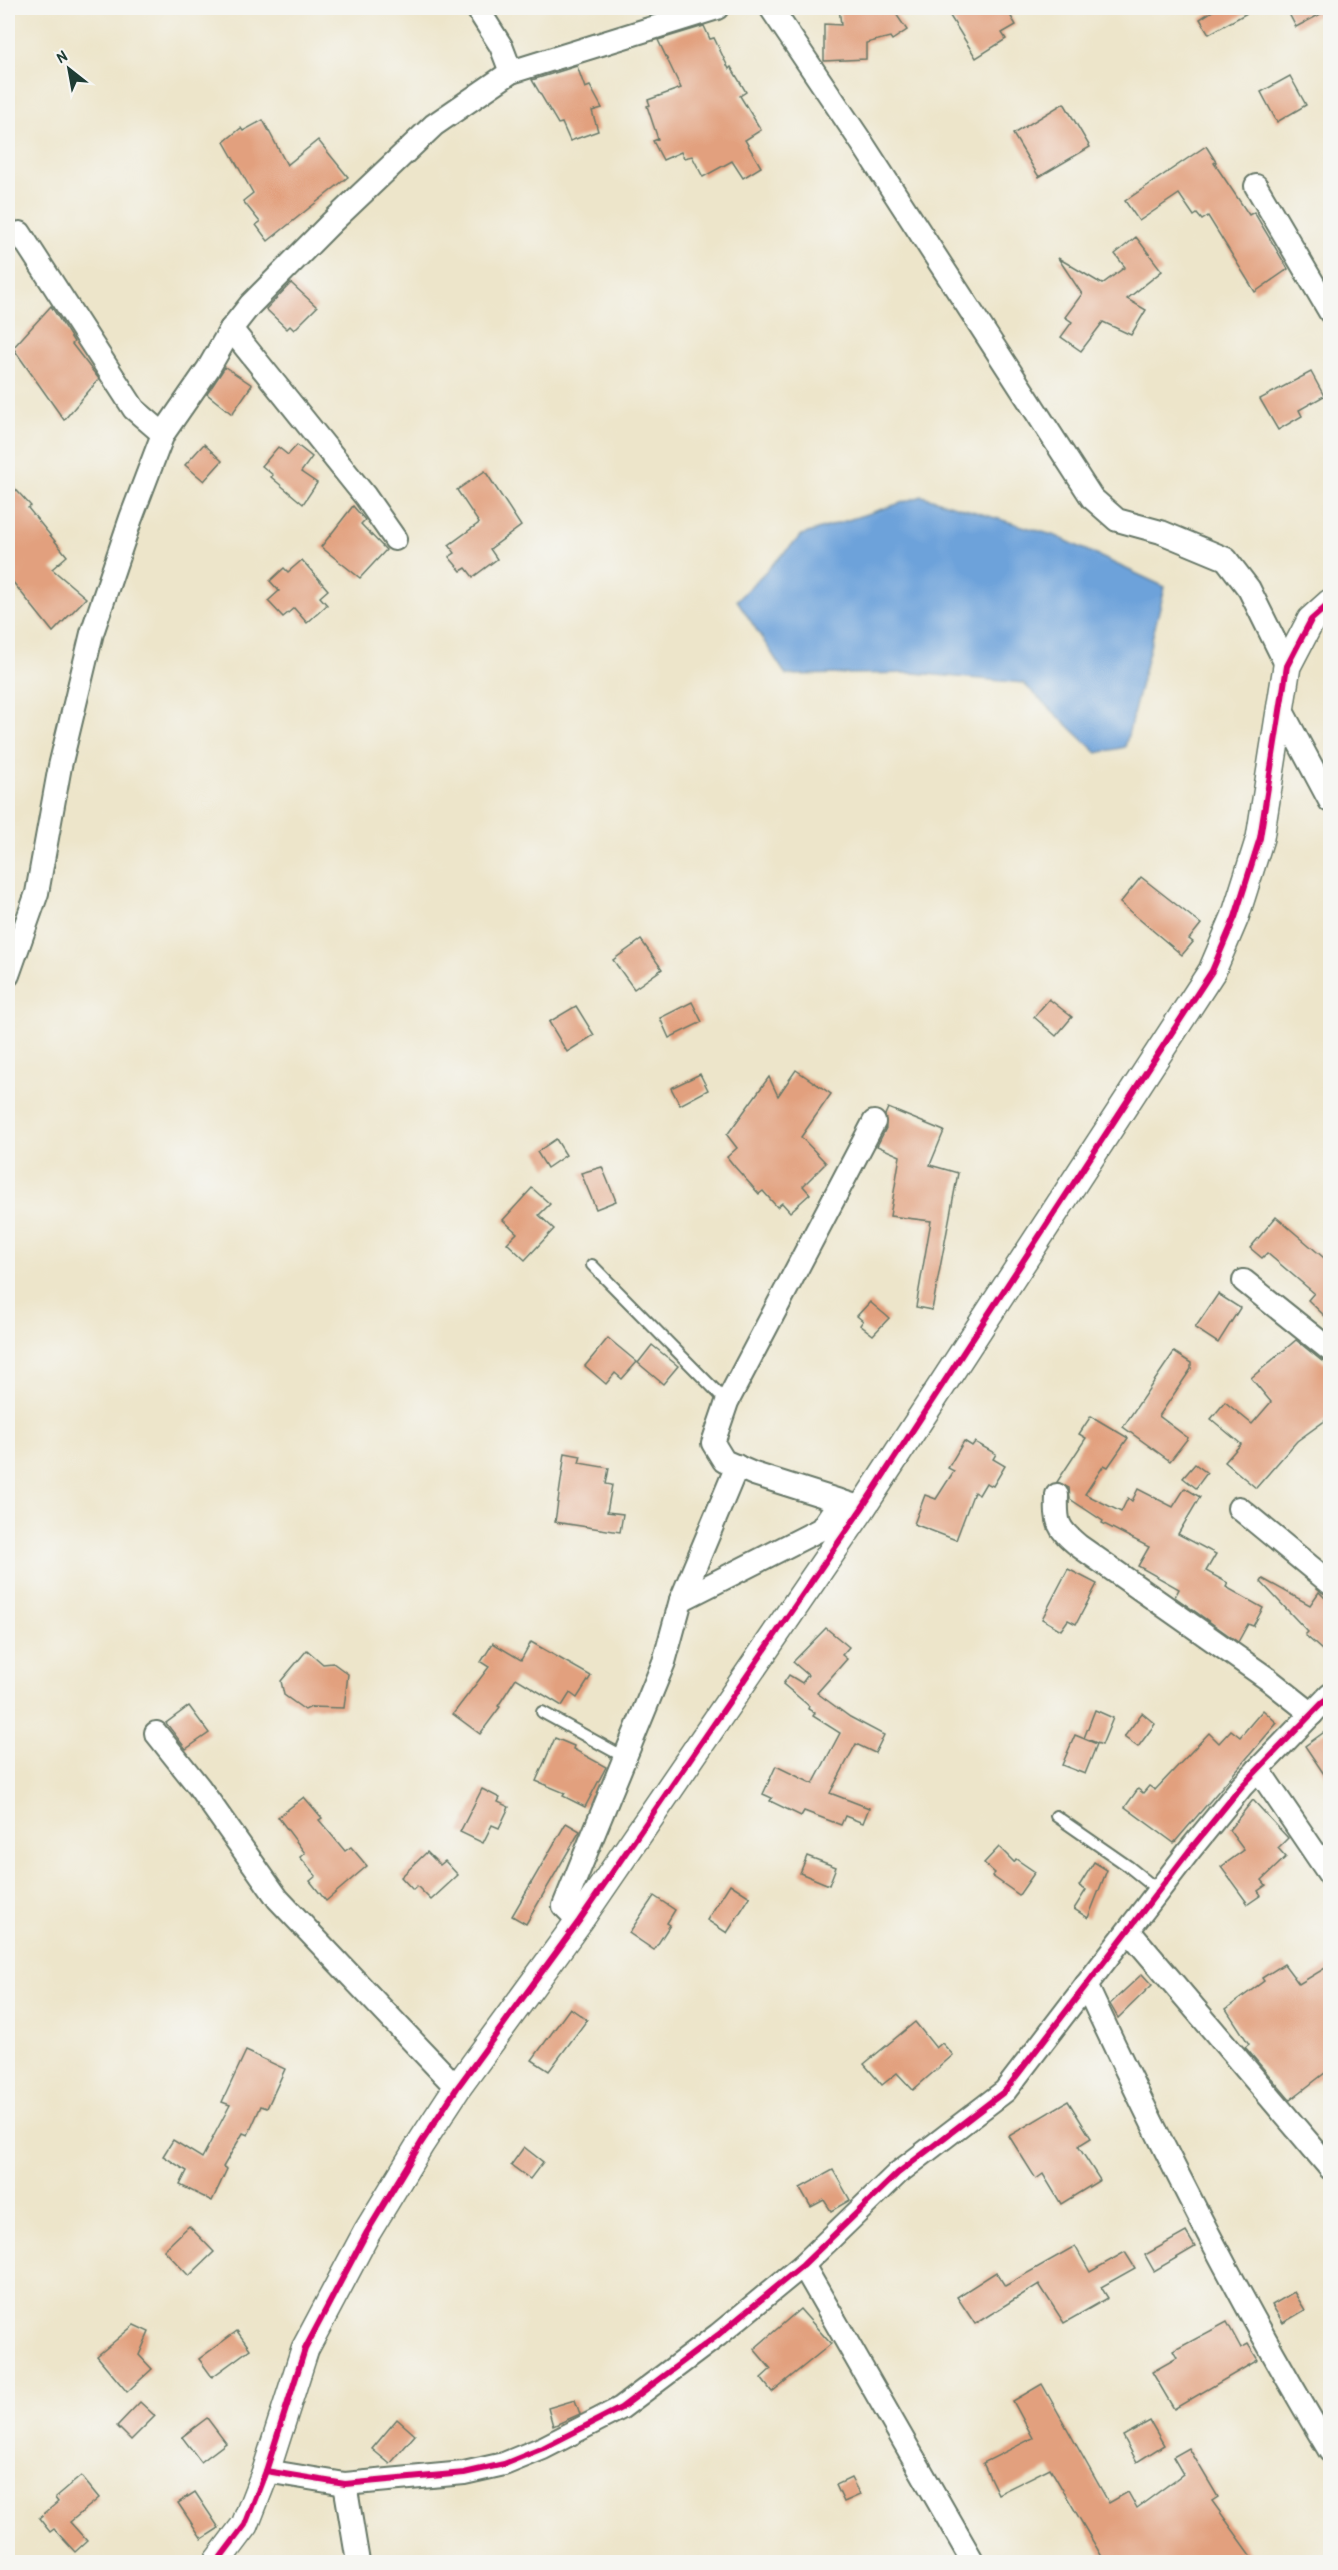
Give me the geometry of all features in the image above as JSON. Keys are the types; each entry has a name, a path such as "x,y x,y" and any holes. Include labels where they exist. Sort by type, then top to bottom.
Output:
{"street":[{"path":"477,8 501,46 511,72"},
{"path":"8,975 38,893 60,766 92,633 163,434 208,369 231,329 250,305 332,222 434,125 511,72 717,8"},
{"path":"771,8 862,143 1092,498 1117,520 1161,532 1226,559 1249,589 1287,666"},
{"path":"1257,186 1330,312"},
{"path":"20,233 134,410 163,434"},
{"path":"231,329 364,496 395,539"},
{"path":"217,2562 245,2525 266,2471 305,2349 367,2232 457,2088 579,1921 851,1504 1212,970 1235,916 1260,838 1282,711 1287,666 1311,620 1330,603"},
{"path":"1282,711 1330,801"},
{"path":"851,1504 736,1467 724,1461 713,1443 727,1402 874,1122"},
{"path":"1244,1281 1330,1350"},
{"path":"579,1921 564,1906 664,1662 681,1600 736,1467"},
{"path":"1057,1495 1056,1518 1062,1532 1078,1546 1268,1679 1312,1714"},
{"path":"681,1600 821,1529 851,1504"},
{"path":"1239,1508 1330,1583"},
{"path":"266,2471 345,2484 464,2473 504,2464 543,2448 621,2408 718,2335 803,2265 898,2173 1005,2091 1189,1851 1258,1769 1330,1695"},
{"path":"156,1733 200,1787 278,1899 457,2088"},
{"path":"1258,1769 1330,1875"},
{"path":"1129,1931 1330,2168"},
{"path":"1086,1985 1157,2136 1276,2361 1330,2451"},
{"path":"803,2265 973,2562"},
{"path":"345,2484 358,2562"}],"lane":[{"path":"592,1265 727,1402"},
{"path":"542,1712 626,1758"},
{"path":"1056,1816 1128,1866 1159,1892"}],"water":[{"path":"922,496 1056,536 1165,587 1125,747 1097,753 1023,683 915,673 786,675 737,600 802,535"}],"building":[{"path":"839,8 892,8 907,30 892,40 890,37 866,43 866,59 824,61 824,24 841,25"},
{"path":"945,8 1006,8 1016,25 1002,33 1006,39 976,58"},
{"path":"1213,8 1256,8 1209,34 1200,19 1214,10"},
{"path":"1286,8 1330,8 1330,9 1296,27"},
{"path":"704,26 710,39 714,38 729,69 731,67 746,92 740,96 761,130 745,140 761,167 743,178 732,161 703,177 692,156 684,158 681,152 663,160 653,141 658,139 647,106 650,105 648,100 681,88 658,40"},
{"path":"577,66 585,88 590,86 602,108 592,111 598,131 570,141 562,123 558,124 532,80"},
{"path":"1290,76 1306,105 1277,122 1261,92"},
{"path":"1064,103 1090,147 1039,177 1013,134"},
{"path":"263,120 287,165 318,140 348,177 268,241 256,225 260,222 243,201 253,193 224,142 241,128 243,131"},
{"path":"1206,146 1216,162 1214,163 1249,215 1254,212 1288,269 1255,292 1208,216 1202,220 1197,214 1194,216 1179,194 1139,221 1125,201"},
{"path":"1136,237 1162,271 1127,299 1146,310 1131,335 1103,322 1081,351 1061,337 1072,322 1065,317 1082,294 1058,258 1102,284 1125,267 1115,254"},
{"path":"291,283 317,307 294,330 290,326 287,329 266,309"},
{"path":"51,306 74,342 72,344 99,379 64,420 13,348"},
{"path":"225,367 252,385 232,414 207,394"},
{"path":"1311,372 1324,396 1299,410 1302,416 1278,430 1260,399"},
{"path":"204,444 222,461 204,481 185,465"},
{"path":"297,445 312,457 301,472 317,483 303,504 271,477 273,475 262,466 278,447 288,455"},
{"path":"485,471 521,526 490,549 497,559 473,577 466,568 461,571 449,557 455,553 449,545 479,523 457,490"},
{"path":"8,481 31,506 28,508 67,556 52,569 86,598 53,632 8,576"},
{"path":"353,506 365,520 361,524 386,550 360,578 321,547"},
{"path":"302,560 328,590 320,597 327,605 307,623 294,608 283,617 268,601 279,591 270,581 284,568 288,572"},
{"path":"1141,877 1201,924 1189,939 1193,942 1182,955 1120,903"},
{"path":"641,940 662,969 634,989 613,960"},
{"path":"1049,999 1072,1017 1056,1036 1034,1017"},
{"path":"692,1002 702,1022 669,1038 660,1018"},
{"path":"576,1006 594,1035 567,1052 549,1022"},
{"path":"796,1070 831,1094 801,1137 826,1163 803,1186 810,1194 790,1212 782,1203 777,1207 763,1191 759,1194 735,1167 727,1157 737,1148 727,1135 769,1077 778,1096"},
{"path":"700,1074 708,1090 680,1105 671,1088"},
{"path":"888,1108 944,1131 930,1165 958,1173 932,1310 916,1307 931,1221 890,1216 900,1156 877,1146 886,1128 885,1115"},
{"path":"556,1139 566,1155 547,1168 537,1152"},
{"path":"602,1167 616,1201 596,1209 581,1173"},
{"path":"532,1188 550,1204 539,1215 554,1229 525,1260 507,1243 517,1233 503,1220"},
{"path":"1276,1217 1330,1263 1330,1321 1308,1300 1314,1293 1267,1253 1262,1258 1250,1248"},
{"path":"1218,1294 1240,1308 1218,1343 1195,1328"},
{"path":"870,1302 889,1318 873,1335 860,1325 863,1321 857,1316"},
{"path":"608,1338 637,1362 622,1379 615,1373 606,1384 585,1366"},
{"path":"1296,1340 1322,1361 1330,1363 1330,1417 1297,1441 1256,1488 1225,1462 1241,1444 1211,1419 1225,1402 1252,1424 1271,1402 1251,1378"},
{"path":"652,1345 678,1366 663,1384 638,1363"},
{"path":"1174,1352 1191,1363 1191,1369 1159,1416 1188,1438 1170,1461 1123,1427"},
{"path":"1091,1416 1128,1438 1108,1467 1104,1465 1085,1494 1121,1512 1128,1498 1132,1501 1138,1489 1173,1507 1185,1488 1200,1497 1178,1534 1216,1554 1206,1571 1228,1583 1226,1587 1263,1608 1253,1626 1248,1624 1238,1642 1175,1597 1179,1589 1138,1566 1149,1547 1102,1523 1103,1521 1070,1499 1069,1488 1057,1482 1086,1438 1079,1434"},
{"path":"964,1441 972,1446 975,1442 996,1454 993,1459 1005,1466 993,1486 986,1483 979,1495 974,1492 956,1540 914,1524 925,1495 936,1499 954,1471 948,1468"},
{"path":"565,1453 581,1456 579,1463 609,1468 606,1484 612,1485 607,1512 623,1514 620,1532 555,1522"},
{"path":"1195,1464 1207,1473 1196,1488 1183,1478"},
{"path":"1068,1569 1097,1584 1076,1624 1068,1620 1061,1630 1042,1619"},
{"path":"1263,1579 1310,1605 1319,1592 1330,1603 1330,1657 1305,1635 1308,1632 1261,1582"},
{"path":"826,1628 849,1647 842,1655 847,1659 817,1693 850,1717 884,1735 875,1753 856,1744 830,1793 869,1808 863,1823 845,1816 841,1825 804,1811 801,1816 770,1801 772,1798 763,1794 776,1766 813,1784 840,1733 813,1716 815,1713 808,1709 809,1706 783,1684 789,1675 802,1683 808,1675 793,1662"},
{"path":"531,1642 591,1676 577,1698 570,1693 562,1706 516,1678 498,1706 500,1707 480,1734 453,1714 489,1667 481,1662 493,1643 521,1660"},
{"path":"307,1650 323,1664 333,1663 348,1674 344,1708 311,1707 305,1710 284,1695 281,1681"},
{"path":"189,1706 209,1733 186,1749 166,1723"},
{"path":"1095,1710 1113,1718 1102,1745 1084,1738"},
{"path":"1263,1710 1277,1723 1174,1843 1125,1807 1138,1789 1143,1793 1149,1786 1155,1790 1209,1733 1219,1743 1231,1730 1240,1737"},
{"path":"1142,1713 1155,1724 1138,1747 1124,1737"},
{"path":"1330,1728 1330,1783 1305,1746"},
{"path":"1075,1735 1097,1744 1085,1774 1062,1765"},
{"path":"555,1738 574,1746 573,1749 606,1767 585,1807 563,1796 565,1793 536,1781"},
{"path":"482,1789 500,1798 498,1802 509,1807 499,1828 492,1825 483,1843 460,1832"},
{"path":"304,1797 322,1818 319,1820 345,1851 351,1847 367,1866 326,1901 310,1881 316,1876 300,1857 305,1853 278,1817"},
{"path":"1253,1800 1288,1838 1278,1848 1286,1857 1262,1880 1266,1885 1258,1891 1261,1895 1248,1904 1221,1867 1244,1850 1229,1830"},
{"path":"566,1823 580,1831 526,1924 512,1916"},
{"path":"999,1847 1014,1862 1016,1859 1035,1872 1019,1895 992,1876 995,1873 984,1863"},
{"path":"427,1852 440,1865 445,1861 458,1875 431,1900 417,1886 413,1890 401,1877"},
{"path":"807,1856 836,1867 829,1885 800,1873"},
{"path":"1094,1862 1107,1870 1088,1918 1074,1909 1086,1890 1079,1886"},
{"path":"730,1884 750,1897 727,1933 707,1920"},
{"path":"654,1896 675,1910 667,1923 670,1925 654,1950 629,1933"},
{"path":"1284,1964 1299,1984 1330,1965 1330,2069 1290,2100 1245,2047 1249,2044 1226,2009 1264,1981 1262,1978"},
{"path":"1142,1974 1152,1985 1118,2018 1110,2004"},
{"path":"570,2008 587,2020 549,2071 532,2060"},
{"path":"915,2022 936,2048 942,2043 953,2055 913,2090 897,2073 882,2085 864,2064"},
{"path":"246,2051 285,2069 267,2108 261,2106 248,2135 243,2133 223,2167 227,2169 212,2201 180,2185 187,2171 163,2156 173,2140 202,2158 230,2105 222,2102"},
{"path":"1068,2101 1091,2138 1078,2146 1100,2180 1061,2204 1043,2174 1036,2179 1009,2136"},
{"path":"524,2147 543,2162 530,2179 511,2165"},
{"path":"833,2170 850,2200 831,2211 824,2200 811,2207 800,2188"},
{"path":"189,2226 214,2252 189,2276 164,2250"},
{"path":"1186,2232 1195,2247 1154,2271 1145,2255"},
{"path":"1075,2246 1090,2272 1125,2252 1135,2268 1101,2287 1108,2298 1064,2323 1039,2284 975,2324 957,2297 996,2272 1005,2286"},
{"path":"1294,2292 1305,2310 1283,2323 1272,2305"},
{"path":"800,2309 831,2344 772,2392 761,2378 771,2369 754,2349"},
{"path":"1227,2322 1241,2348 1248,2344 1258,2360 1174,2409 1152,2372 1177,2358 1173,2351"},
{"path":"134,2325 149,2332 139,2355 152,2369 127,2392 97,2356"},
{"path":"237,2331 250,2349 212,2377 199,2359"},
{"path":"1042,2384 1109,2503 1128,2492 1137,2508 1183,2474 1173,2457 1189,2448 1218,2497 1212,2501 1256,2562 1105,2562 1050,2468 998,2494 983,2463 1033,2438 1013,2401"},
{"path":"575,2400 580,2414 553,2426 548,2408"},
{"path":"140,2402 155,2416 131,2440 117,2426"},
{"path":"207,2418 226,2443 201,2462 182,2437"},
{"path":"397,2419 415,2435 390,2464 372,2449"},
{"path":"1150,2421 1164,2445 1137,2462 1123,2436"},
{"path":"81,2476 99,2498 70,2522 87,2541 75,2552 54,2529 50,2532 39,2518 58,2502 55,2498"},
{"path":"851,2478 860,2495 844,2502 836,2485"},
{"path":"195,2492 219,2528 202,2539 178,2503"}],"cycle path":[{"path":"217,2562 245,2525 266,2471 305,2349 367,2232 421,2143 457,2088 579,1921 862,1508 1212,971 1235,917 1260,838 1287,666 1311,620 1330,603"},
{"path":"266,2471 345,2484 464,2473 504,2464 543,2448 621,2408 718,2335 803,2265 898,2173 1005,2091 1189,1851 1242,1786 1330,1695"}]}
